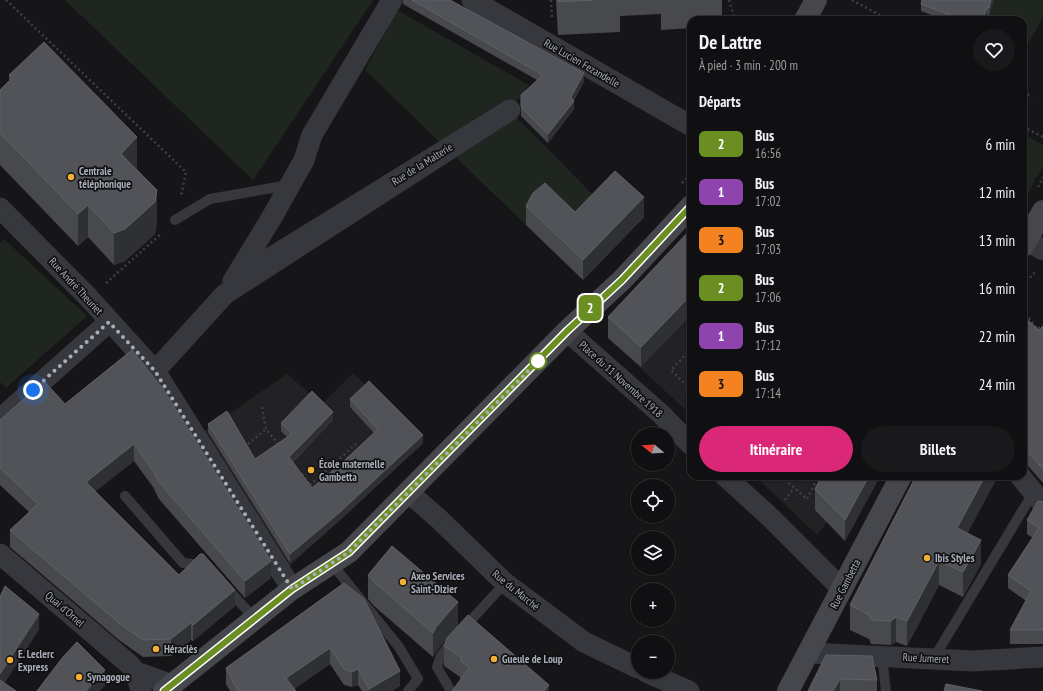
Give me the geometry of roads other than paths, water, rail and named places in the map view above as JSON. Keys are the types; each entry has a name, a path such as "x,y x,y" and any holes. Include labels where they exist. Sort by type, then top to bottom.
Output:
{"main road":[{"path":"806,16 816,0"},
{"path":"168,688 254,618 288,583 332,564 349,552 409,493 567,331 622,280 687,210"},
{"path":"1031,245 1043,211"},
{"name":"Rue Gambetta","path":"788,691 899,480"}],"street":[{"name":"Rue de la Malterie","path":"155,371 225,294 510,110 233,281 272,217 304,160 312,135 392,0"},
{"name":"Rue Lucien Fezandelle","path":"472,0 687,124"},
{"name":"Rue André Theuriet","path":"0,208 90,298 109,322 155,371 288,583"},
{"path":"0,419 109,322"},
{"name":"Place du 11 Novembre 1918","path":"567,331 662,415 687,440"},
{"path":"729,480 771,518 842,589"},
{"path":"1023,480 1038,498"},
{"name":"Rue du Marché","path":"409,493 439,519 505,583 584,642 631,665"},
{"name":"Quai d'Ornel","path":"0,554 135,676"},
{"name":"Rue Jumeret","path":"809,653 973,661 1043,657"},
{"path":"135,676 168,688"},
{"path":"662,679 689,691"}],"lane":[{"path":"175,220 210,199 289,185"},
{"path":"125,496 183,563 206,565 254,618"},
{"path":"934,658 1038,498"},
{"path":"332,564 398,648 418,679 408,691"},
{"path":"451,691 437,667 441,655 505,583"},
{"path":"882,656 886,691"}],"place":[{"name":"Centrale téléphonique","path":"71,177"},
{"name":"École maternelle Gambetta","path":"311,470"},
{"name":"Ibis Styles","path":"927,558"},
{"name":"Axeo Services Saint-Dizier","path":"403,582"},
{"name":"Héraclès","path":"156,649"},
{"name":"Gueule de Loup","path":"494,659"},
{"name":"E. Leclerc Express","path":"10,660"},
{"name":"Synagogue","path":"79,677"}]}
